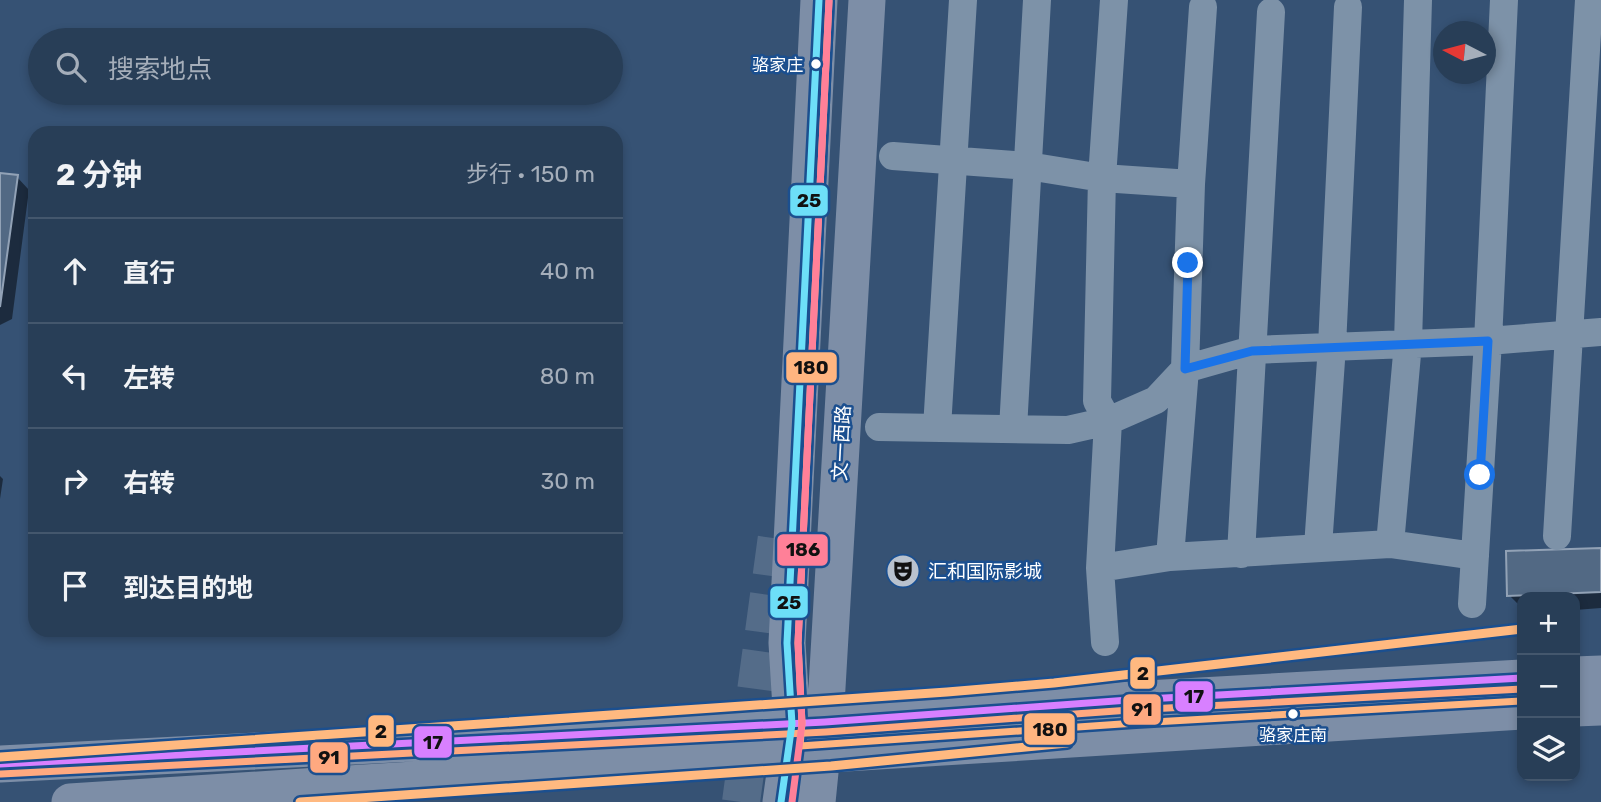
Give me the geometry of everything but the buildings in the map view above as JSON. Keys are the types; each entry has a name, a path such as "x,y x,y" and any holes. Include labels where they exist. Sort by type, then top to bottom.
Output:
{"main road":[{"name":"文一西路","path":"817,802 787,643 819,0"},
{"name":"文一西路","path":"781,802 807,740 867,0"},
{"path":"1580,675 1601,674"},
{"path":"70,802 807,740 881,716 1517,678"},
{"path":"1580,708 1601,706"},
{"path":"0,764 1138,733 1517,711"}],"street":[{"path":"937,428 963,0"},
{"path":"1013,429 1037,0"},
{"path":"1105,642 1100,568 1108,421 1097,401 1102,178 1114,0"},
{"path":"1390,544 1408,343 1418,0"},
{"path":"1472,604 1504,0"},
{"path":"1557,536 1589,0"},
{"path":"1170,557 1185,369 1191,184 1203,7"},
{"path":"1318,547 1332,346 1348,7"},
{"path":"1241,554 1271,12"},
{"path":"893,156 1028,166 1102,178 1191,184"},
{"path":"879,427 1069,430 1108,421 1156,400 1185,369 1252,351 1488,341 1601,332"},
{"path":"1100,568 1170,557 1390,544 1475,556"}],"tunnel":[{"path":"741,802 778,529"}],"metro line":[{"name":"2","path":"0,757 947,692 1054,683 1517,630"},
{"name":"2","path":"300,802 831,766 1067,743"}],"transit line":[{"name":"25","path":"781,802 792,724 787,643 819,0"},
{"name":"180","path":"829,1 798,643 802,723 800,746 1517,701"},
{"name":"186","path":"792,802 802,724 798,643 829,1"},
{"name":"17","path":"0,764 825,722 1129,700 1517,678"},
{"name":"91","path":"1,774 826,732 1130,710 1517,689"}],"place":[{"name":"骆家庄","path":"816,64"},
{"name":"汇和国际影城","path":"903,571"},
{"name":"骆家庄南","path":"1293,714"}],"route":[{"path":"1188,263 1185,369 1252,351 1488,341 1480,475"}]}
